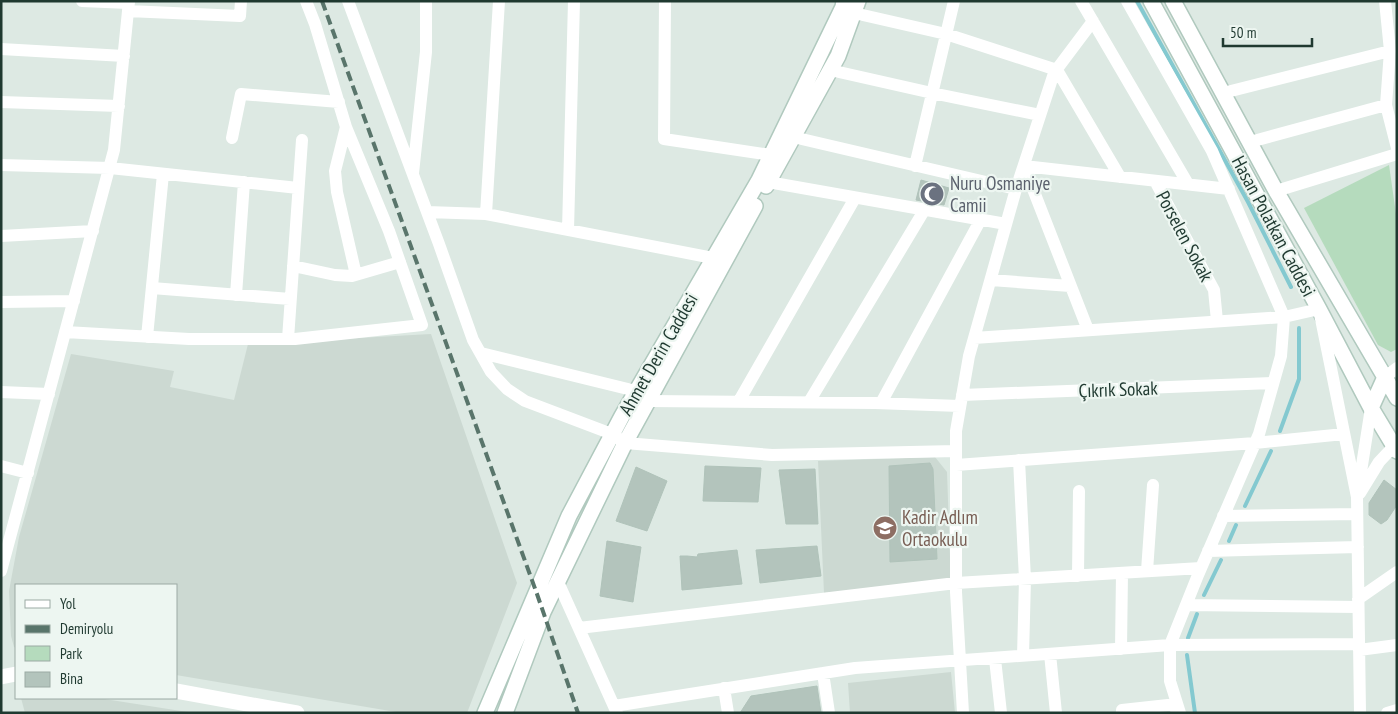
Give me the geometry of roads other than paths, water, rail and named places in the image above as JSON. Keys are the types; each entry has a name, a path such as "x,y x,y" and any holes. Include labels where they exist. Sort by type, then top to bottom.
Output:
{"main road":[{"name":"Ahmet Derin Caddesi","path":"485,713 569,516 619,438 713,258 758,180 843,7 844,1"},
{"name":"Hasan Polatkan Caddesi","path":"1152,1 1372,408 1396,447"},
{"name":"Hasan Polatkan Caddesi","path":"1178,2 1223,93 1276,191 1391,373 1397,398"},
{"name":"Ahmet Derin Caddesi","path":"642,396 768,182 838,56 856,7"},
{"path":"1372,408 1391,373"},
{"name":"Ahmet Derin Caddesi","path":"505,713 544,612 619,438"},
{"path":"1,677 15,674"},
{"path":"178,692 297,713"}],"street":[{"path":"82,1 240,16 241,1"},
{"path":"65,332 189,339 288,339 422,325 390,231 346,126 315,24 306,1"},
{"path":"348,1 473,340 492,372 507,389 526,401 619,438 772,455 956,451"},
{"path":"413,175 426,52 426,1"},
{"path":"486,214 499,1"},
{"path":"568,230 574,1"},
{"path":"665,1 664,139 771,155"},
{"path":"915,166 954,1"},
{"path":"1081,1 1188,184"},
{"path":"1122,713 1122,710 1178,710 1170,681 1170,646 1254,443 1281,356 1284,317 1212,151 1127,1"},
{"path":"1385,1 1390,51 1386,105 1397,148"},
{"path":"1,571 110,168 114,150 129,5"},
{"path":"856,7 1057,70 1120,177"},
{"path":"963,713 956,584 956,431 969,356 1016,189 1054,73 1093,21"},
{"path":"1,49 124,56"},
{"path":"1223,93 1390,51"},
{"path":"830,70 932,94 1040,115"},
{"path":"232,138 241,94 339,102"},
{"path":"1,102 119,106"},
{"path":"1250,142 1386,105"},
{"path":"346,126 335,171 337,192 356,275"},
{"path":"793,137 1016,189"},
{"path":"288,339 302,140"},
{"path":"1276,191 1397,154"},
{"path":"1,165 110,168 298,188"},
{"path":"1024,166 1229,189"},
{"path":"1024,166 1088,330"},
{"path":"147,336 163,174"},
{"name":"Porselen Sokak","path":"1156,181 1214,290 1217,321"},
{"path":"236,295 244,182"},
{"path":"768,182 1006,224"},
{"path":"739,401 855,198"},
{"path":"809,402 925,209"},
{"path":"427,212 486,214 713,258"},
{"path":"881,403 981,219"},
{"path":"1,236 93,231"},
{"path":"293,266 335,275 352,276 400,262"},
{"path":"990,280 1070,286"},
{"path":"152,288 290,299"},
{"path":"1,302 74,301"},
{"path":"974,338 1284,317 1319,309 1357,497"},
{"name":"Çıkrık Sokak","path":"481,353 642,396 739,401 881,403 961,401 1273,384"},
{"path":"1,392 49,394"},
{"path":"1360,713 1357,497 1372,408"},
{"path":"956,465 1254,443 1344,434"},
{"path":"1357,497 1379,462 1396,447"},
{"path":"1019,460 1025,579 1024,656"},
{"path":"1,466 28,473"},
{"path":"1147,571 1153,485"},
{"path":"1078,576 1079,491"},
{"path":"1223,516 1357,514"},
{"path":"1208,551 1358,548"},
{"path":"579,628 956,584 1201,568"},
{"path":"1186,605 1358,603 1397,572"},
{"path":"1121,649 1122,573"},
{"path":"558,582 616,709 724,688 856,668 1170,646 1359,647 1397,645"},
{"path":"1050,654 1056,713"},
{"path":"994,658 1002,713"},
{"path":"824,673 829,713"},
{"path":"724,688 728,713"},
{"path":"1387,713 1397,710"}],"waterway":[{"path":"1137,1 1248,202 1291,287"},
{"path":"1280,431 1299,379 1299,328"},
{"path":"1245,506 1271,451"},
{"path":"1229,541 1236,525"},
{"path":"1204,595 1221,560"},
{"path":"1188,638 1197,614"},
{"path":"1187,655 1195,713"}],"railway":[{"path":"322,1 537,594 578,713"}],"place":[{"name":"Nuru Osmaniye Camii","path":"932,194"},
{"name":"Kadir Adlım Ortaokulu","path":"885,528"}]}
